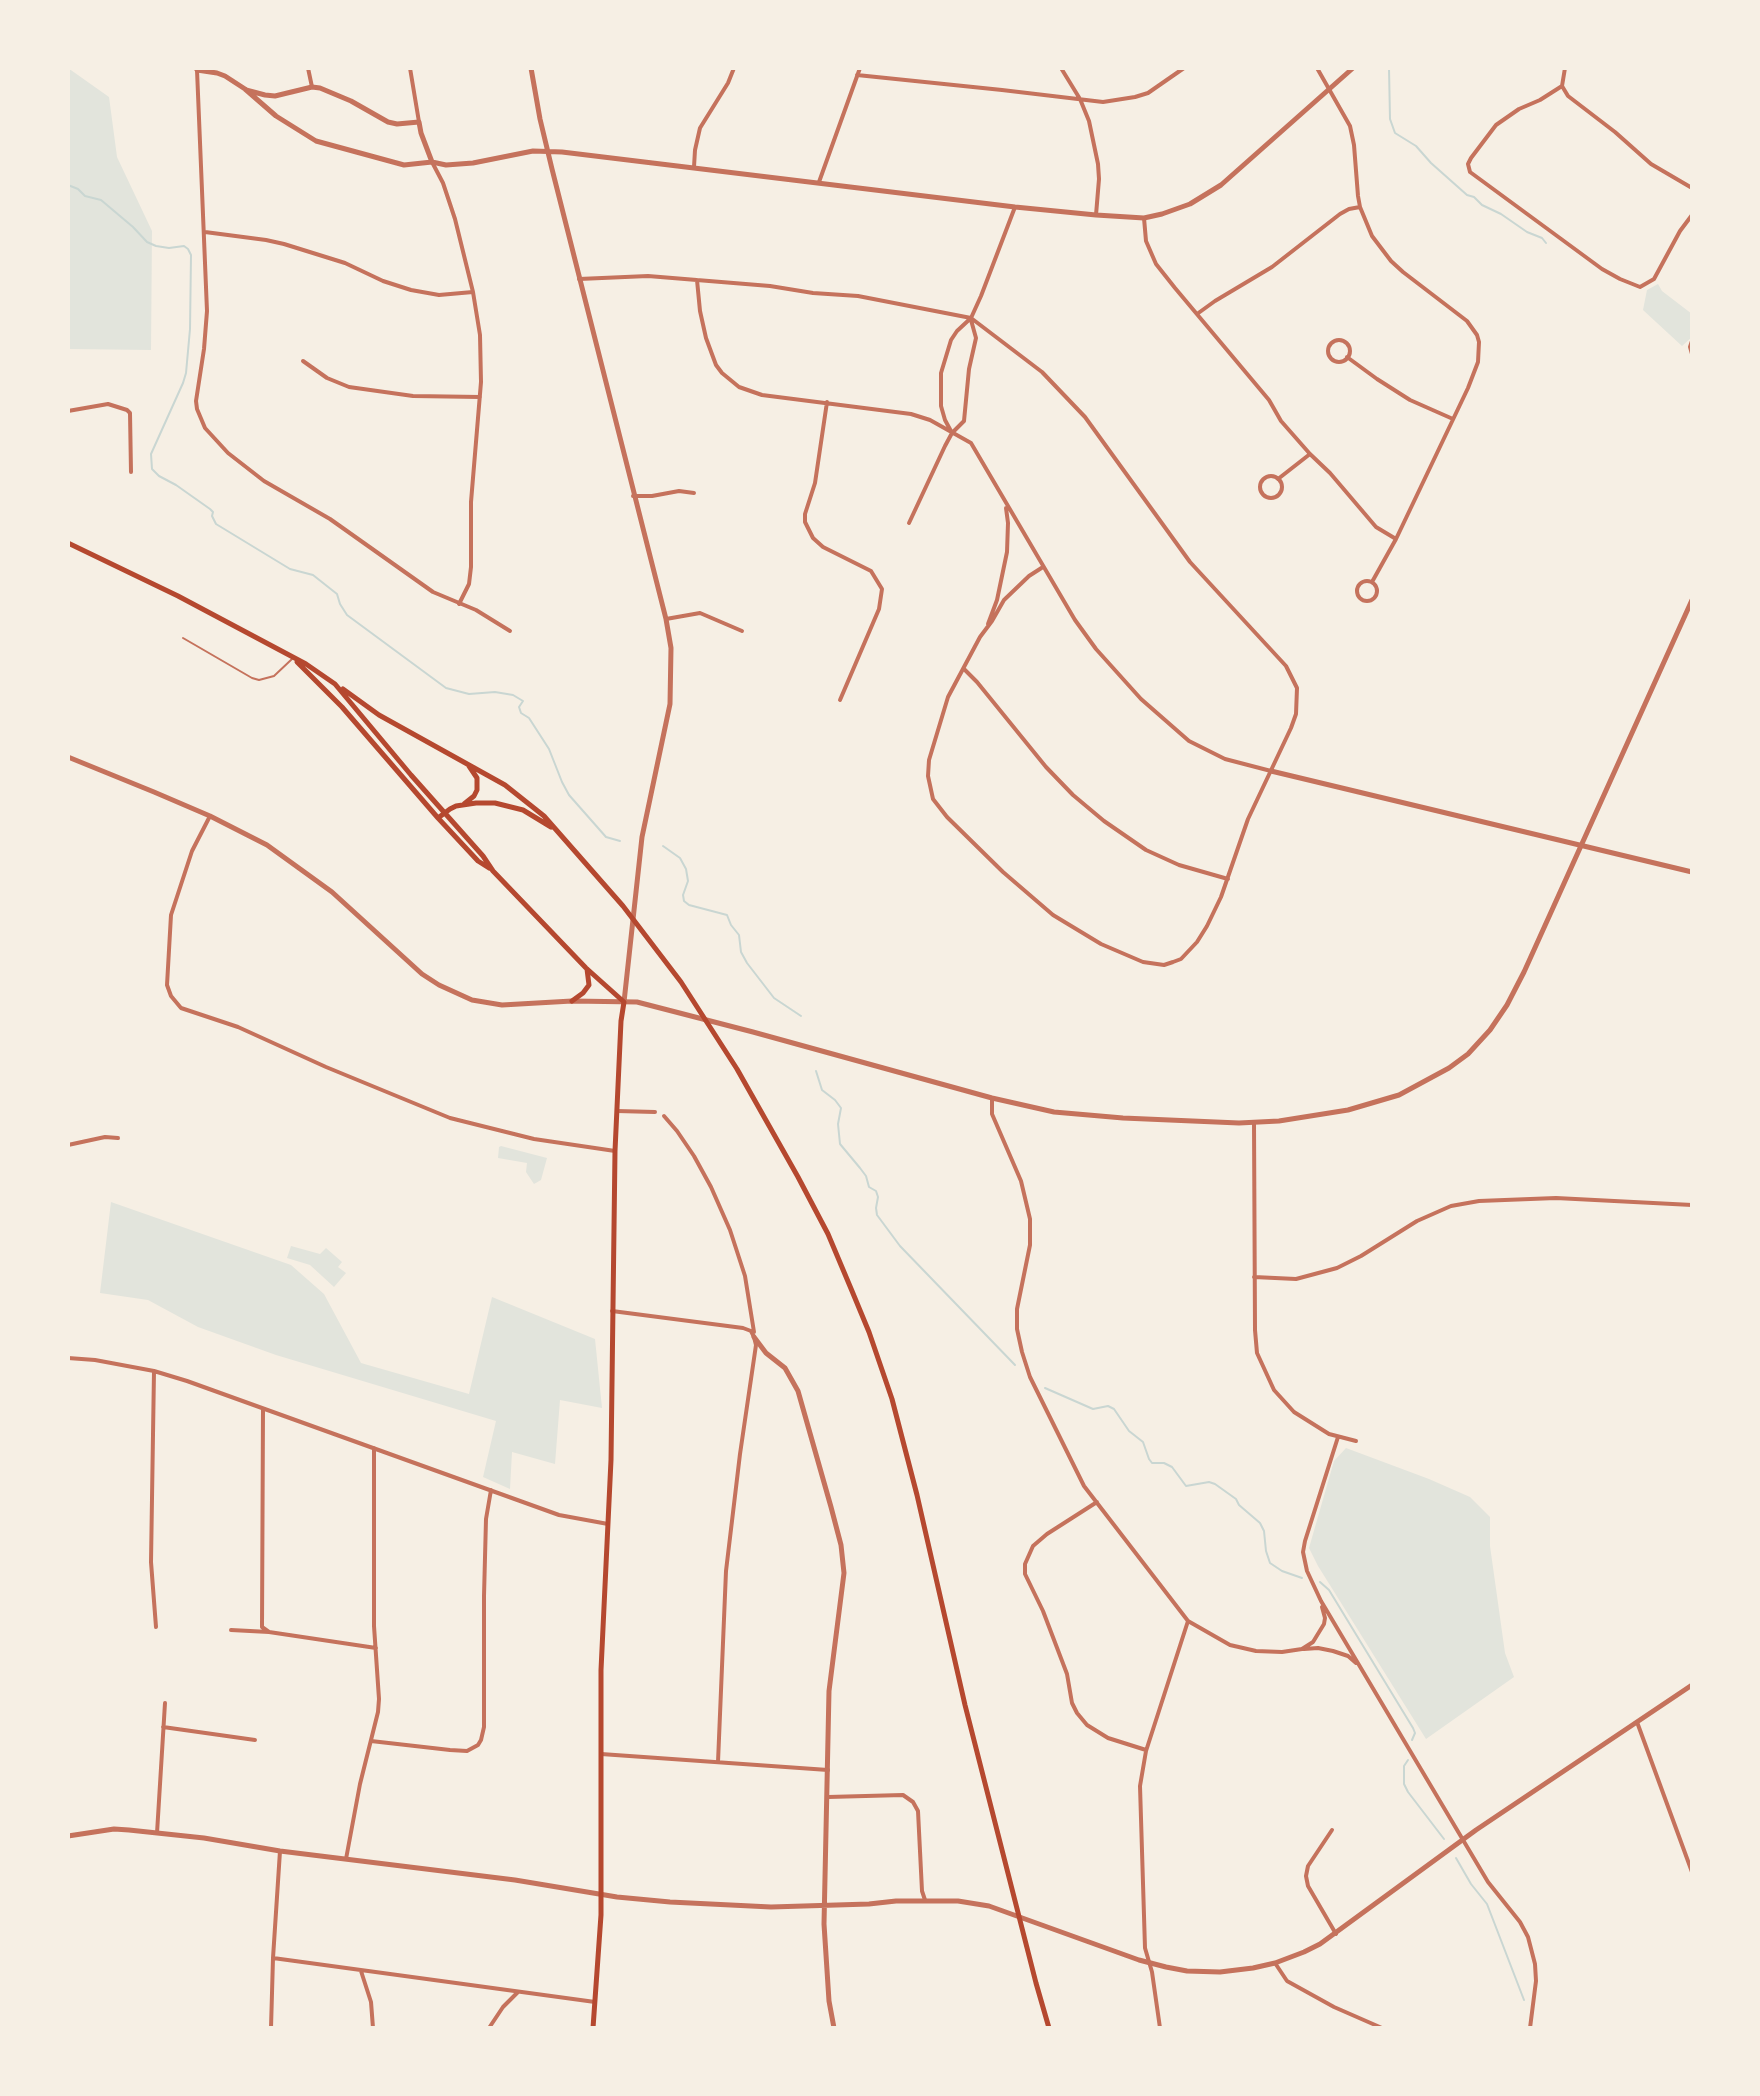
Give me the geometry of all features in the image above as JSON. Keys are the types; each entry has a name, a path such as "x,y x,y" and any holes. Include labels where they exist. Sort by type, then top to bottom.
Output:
{"main road":[{"path":"68,543 178,596 306,664 379,715 461,759 533,805 599,877 681,982 737,1069 798,1177 828,1234 873,1345 902,1436 954,1665 1049,2028"},
{"path":"293,659 358,723 478,861 493,871"},
{"path":"335,684 493,871 586,968 624,1002 615,1151 611,1460 601,1654 601,1894 593,2028"},
{"path":"461,759 474,772 477,783 474,796 463,805"},
{"path":"438,818 450,809 487,802 516,807 555,830"},
{"path":"572,1001 589,985 586,968"}],"street":[{"path":"308,68 312,87"},
{"path":"410,68 421,133 455,219 480,335 480,397 472,473 471,567 469,584 459,604"},
{"path":"531,68 548,152 671,648 670,704 642,837 624,1002"},
{"path":"694,167 700,128 734,68"},
{"path":"819,182 860,68"},
{"path":"1061,68 1089,121 1098,164 1096,215"},
{"path":"857,75 1103,102 1135,97 1159,87 1184,68"},
{"path":"1317,68 1346,116 1352,134 1360,207 1372,236 1403,272 1467,321 1477,335 1480,352 1468,388 1396,539 1372,582"},
{"path":"245,89 263,107 316,141 404,165 473,163 533,151 548,152 1015,207 1144,218 1190,204 1221,185 1353,68"},
{"path":"1565,68 1562,86 1568,96 1651,164 1692,188"},
{"path":"419,122 388,122 320,88 275,96 256,93 217,73 196,69 207,311 197,409 205,428 251,472 345,529 433,592 476,610 510,631"},
{"path":"1562,86 1496,125 1471,158 1468,164 1470,172 1602,269 1640,287 1654,279 1692,215"},
{"path":"952,433 941,406 941,373 951,340 971,318 1015,207"},
{"path":"1197,314 1272,267 1340,214 1360,207"},
{"path":"1144,218 1146,241 1156,264 1269,400 1281,421 1376,527 1396,539"},
{"path":"204,232 284,244 345,263 411,290 439,295 473,292"},
{"path":"579,279 648,276 858,296 971,318 1042,372 1085,417 1190,562 1286,666 1297,688 1297,705 1291,728 1248,819 1228,879 1207,926 1181,959 1164,965 1154,965 1113,950 1083,935 1032,899 947,817 937,805 930,788 929,760 948,697 1004,600 1043,567"},
{"path":"697,280 706,338 716,365 739,387 762,395 911,414 930,420 971,443 1075,620 1096,649 1141,699 1189,741 1225,759 1271,771 1692,872"},
{"path":"909,523 952,433 964,421 969,369 976,338 971,318"},
{"path":"1338,340 1346,343 1349,347 1347,357 1340,362 1331,359 1328,351 1331,343 1338,340"},
{"path":"1692,341 1692,354"},
{"path":"1347,357 1410,400 1453,419"},
{"path":"303,361 327,378 349,387 413,396 480,397"},
{"path":"827,402 815,483 805,522 817,542 834,554 871,571 882,589 879,609 840,700"},
{"path":"68,411 108,404 122,407 130,413 131,472"},
{"path":"1278,479 1310,454"},
{"path":"1271,476 1278,479 1282,487 1279,494 1272,498 1264,495 1260,489 1263,480 1271,476"},
{"path":"633,496 679,491 694,493"},
{"path":"987,626 997,600 1007,552 1005,502"},
{"path":"1366,581 1372,582 1376,596 1363,600 1358,594 1359,586 1366,581"},
{"path":"68,757 210,816 267,845 314,877 422,974 472,1000 487,1004 524,1005 572,1001 637,1002 1054,1112 1254,1123 1348,1110 1399,1095 1449,1068 1468,1054 1490,1030 1514,993 1692,600"},
{"path":"666,619 700,613 742,631"},
{"path":"964,669 1046,767 1104,821 1146,850 1179,865 1228,879"},
{"path":"210,816 192,851 171,915 167,985 181,1008 238,1027 450,1118 534,1139 615,1151"},
{"path":"992,1098 992,1114 1021,1181 1030,1219 1030,1245 1017,1309 1022,1352 1030,1377 1084,1486 1188,1621 1230,1645 1267,1652 1318,1648 1348,1656 1361,1667"},
{"path":"617,1111 655,1112"},
{"path":"664,1116 694,1156 730,1230 745,1276 756,1345 726,1571 718,1762"},
{"path":"1254,1123 1257,1353 1267,1377 1294,1412 1338,1437 1356,1441"},
{"path":"68,1145 105,1137 118,1138"},
{"path":"1254,1277 1296,1279 1337,1268 1417,1221 1451,1206 1479,1201 1551,1198 1692,1205"},
{"path":"612,1311 751,1331 766,1353 785,1368 798,1391 841,1545 844,1580 829,1691 824,1946 834,2028"},
{"path":"68,1358 154,1371 559,1515 608,1524"},
{"path":"154,1371 151,1562 156,1627"},
{"path":"263,1409 262,1627 269,1632"},
{"path":"1338,1437 1303,1552 1310,1581 1488,1882 1528,1937 1536,1981 1530,2028"},
{"path":"346,1859 379,1699 374,1626 374,1448"},
{"path":"371,1741 467,1751 481,1740 484,1727 486,1535 491,1490"},
{"path":"1097,1502 1033,1546 1025,1564 1025,1574 1043,1611 1067,1674 1072,1703 1081,1720 1108,1738 1146,1751"},
{"path":"1302,1649 1313,1642 1324,1624 1321,1601"},
{"path":"1160,2028 1145,1948 1140,1786 1146,1751 1188,1621"},
{"path":"231,1630 269,1632 376,1648"},
{"path":"68,1836 114,1829 157,1833 601,1894 714,1905 771,1907 958,1901 989,1906 1149,1963 1187,1971 1220,1972 1275,1963 1304,1952 1336,1934 1463,1840 1692,1685"},
{"path":"157,1833 165,1703"},
{"path":"1637,1722 1692,1872"},
{"path":"163,1727 255,1740"},
{"path":"601,1754 828,1770"},
{"path":"828,1797 903,1795 913,1802 918,1811 925,1900"},
{"path":"1332,1830 1308,1866 1306,1876 1308,1886 1336,1934"},
{"path":"271,2028 280,1851"},
{"path":"273,1958 595,2002"},
{"path":"1275,1963 1287,1981 1334,2007 1382,2028"},
{"path":"361,1971 371,2002 373,2028"},
{"path":"489,2028 518,1992"}],"lane":[{"path":"183,638 259,680 274,676 293,659"}],"shaded area":[{"path":"68,68 109,97 117,157 152,231 151,350 68,349"},
{"path":"1658,284 1662,291 1692,314 1692,337 1682,346 1643,310 1647,290"},
{"path":"501,1146 547,1158 541,1180 534,1184 526,1172 527,1163 498,1158"},
{"path":"111,1202 291,1265 324,1294 361,1363 469,1394 492,1297 595,1339 602,1408 560,1400 555,1464 512,1452 510,1489 483,1477 496,1421 276,1355 198,1327 148,1300 100,1293"},
{"path":"291,1246 320,1254 326,1248 342,1262 338,1267 346,1273 334,1287 310,1265 287,1258"},
{"path":"1346,1448 1470,1497 1490,1517 1490,1546 1505,1653 1514,1677 1426,1739 1309,1548 1334,1461"}],"waterway":[{"path":"1389,68 1390,119 1395,133 1416,146 1467,195 1546,243"},
{"path":"68,185 85,196 101,200 147,242 169,248 184,246 191,255 186,373 151,454 152,469 210,509 216,524 290,569 313,575 337,594 347,615 446,688 469,694 495,692 513,695 523,701 519,707 521,713 529,718 549,749 569,795 606,837 620,841"},
{"path":"663,846 680,858 686,869 688,881 684,901 727,915 739,935 741,952 747,963 774,998 801,1016"},
{"path":"816,1071 822,1090 841,1108 838,1124 840,1144 866,1176 869,1187 876,1191 877,1215 900,1246 1015,1365"},
{"path":"1045,1388 1093,1409 1108,1406 1114,1409 1129,1431 1143,1442 1152,1463 1172,1467 1186,1486 1209,1482 1236,1499 1260,1523 1270,1563 1302,1578"},
{"path":"1320,1582 1329,1590 1413,1728 1415,1733 1412,1740"},
{"path":"1408,1760 1404,1766 1404,1784 1444,1839"},
{"path":"1456,1858 1487,1904 1524,2000"}]}
